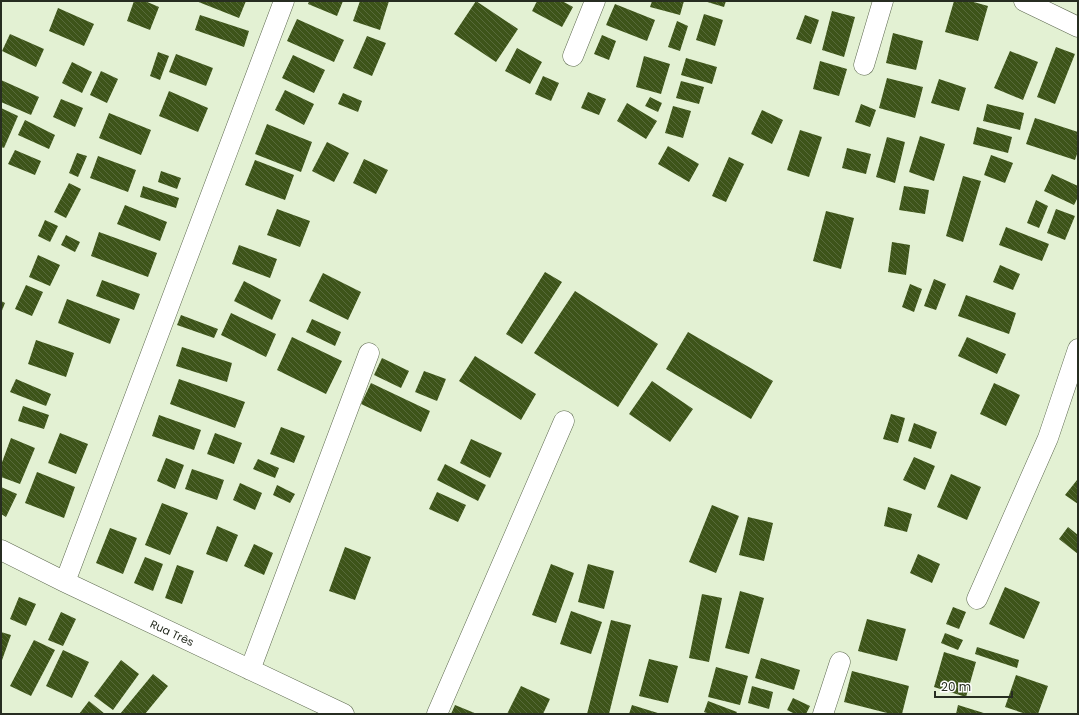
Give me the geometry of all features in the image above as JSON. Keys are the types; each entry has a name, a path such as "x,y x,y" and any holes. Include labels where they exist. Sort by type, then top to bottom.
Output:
{"street":[{"path":"64,582 284,1"},
{"path":"573,56 595,1"},
{"path":"864,65 883,1"},
{"path":"1024,1 1078,27"},
{"path":"977,599 1048,438 1078,349"},
{"path":"250,670 369,352"},
{"path":"437,714 564,421"},
{"name":"Rua Três","path":"1,550 64,582 344,714"},
{"path":"823,714 840,662"}],"building":[{"path":"134,1 145,1 159,7 150,30 127,21"},
{"path":"196,1 246,1 239,18"},
{"path":"309,1 343,1 337,16 308,4"},
{"path":"360,1 389,1 380,30 353,21"},
{"path":"476,1 518,29 496,62 454,34"},
{"path":"537,1 562,1 573,7 562,27 532,11"},
{"path":"652,1 684,1 680,15 650,7"},
{"path":"704,1 726,1 724,7"},
{"path":"954,1 970,1 988,6 978,41 945,32"},
{"path":"615,4 655,20 647,41 606,25"},
{"path":"58,8 94,24 84,46 49,31"},
{"path":"832,11 855,17 844,57 822,50"},
{"path":"704,14 723,20 715,46 696,40"},
{"path":"200,15 249,31 244,47 195,30"},
{"path":"805,15 819,20 811,44 796,39"},
{"path":"297,19 344,40 334,62 287,41"},
{"path":"677,21 688,26 680,51 668,47"},
{"path":"893,33 923,41 916,70 886,63"},
{"path":"10,34 44,49 36,67 2,51"},
{"path":"602,35 616,41 609,60 594,54"},
{"path":"367,36 386,43 372,76 353,68"},
{"path":"1056,47 1075,54 1055,104 1037,97"},
{"path":"517,48 542,62 530,84 505,71"},
{"path":"1010,51 1038,62 1023,100 994,88"},
{"path":"158,52 169,56 160,80 150,76"},
{"path":"176,54 213,68 206,86 169,72"},
{"path":"293,55 325,70 314,93 282,78"},
{"path":"644,56 670,64 661,94 636,87"},
{"path":"686,58 717,67 712,84 681,75"},
{"path":"820,61 847,69 839,96 813,89"},
{"path":"72,62 92,72 82,93 62,83"},
{"path":"101,71 118,79 107,103 90,95"},
{"path":"543,76 559,83 551,101 535,94"},
{"path":"887,78 923,87 915,118 879,108"},
{"path":"939,79 966,88 959,111 931,103"},
{"path":"1,80 39,97 31,115 1,102"},
{"path":"681,81 704,87 699,104 676,98"},
{"path":"285,90 314,104 304,125 275,110"},
{"path":"169,91 208,108 198,132 159,116"},
{"path":"588,92 606,99 599,115 581,108"},
{"path":"343,93 362,101 358,112 338,104"},
{"path":"650,97 662,103 658,112 645,106"},
{"path":"61,99 83,108 75,127 53,117"},
{"path":"627,103 657,121 646,139 617,121"},
{"path":"861,104 876,110 870,127 855,122"},
{"path":"987,104 1024,113 1020,130 983,121"},
{"path":"673,106 691,111 683,138 665,133"},
{"path":"1,108 18,116 4,148 1,147"},
{"path":"762,110 783,120 772,144 751,134"},
{"path":"109,113 151,130 141,155 99,138"},
{"path":"1035,118 1078,132 1078,151 1075,160 1026,144"},
{"path":"25,120 55,135 49,149 18,135"},
{"path":"267,124 312,142 301,172 255,154"},
{"path":"977,127 1012,137 1008,153 973,144"},
{"path":"800,130 822,137 809,177 787,170"},
{"path":"920,136 945,144 934,181 909,172"},
{"path":"887,137 905,142 895,183 876,177"},
{"path":"327,142 349,153 334,182 312,171"},
{"path":"668,146 699,164 689,182 658,164"},
{"path":"847,148 871,154 866,174 842,168"},
{"path":"15,150 41,161 35,175 8,164"},
{"path":"77,153 87,156 78,177 69,173"},
{"path":"991,155 1013,163 1005,183 984,175"},
{"path":"98,156 136,170 128,192 90,178"},
{"path":"729,157 744,164 726,202 712,196"},
{"path":"364,159 388,170 376,194 353,183"},
{"path":"255,160 294,175 285,200 245,185"},
{"path":"161,171 181,178 177,189 158,182"},
{"path":"1052,174 1078,186 1078,197 1074,205 1044,191"},
{"path":"963,176 981,181 963,242 946,236"},
{"path":"69,183 81,189 66,218 54,212"},
{"path":"143,186 179,198 176,208 140,197"},
{"path":"904,186 929,190 925,214 899,210"},
{"path":"1036,200 1048,206 1039,228 1027,223"},
{"path":"125,205 167,222 160,241 117,224"},
{"path":"277,209 310,221 300,247 267,235"},
{"path":"1056,209 1075,216 1065,240 1047,233"},
{"path":"826,211 854,218 841,269 813,261"},
{"path":"45,220 58,226 50,242 38,236"},
{"path":"1006,227 1049,244 1042,261 999,245"},
{"path":"99,232 157,253 148,277 91,256"},
{"path":"66,235 80,242 75,252 61,245"},
{"path":"892,242 910,245 906,275 888,272"},
{"path":"239,245 277,259 270,278 232,264"},
{"path":"38,255 60,265 50,286 29,277"},
{"path":"1000,265 1020,274 1013,290 993,282"},
{"path":"545,272 562,282 522,344 506,334"},
{"path":"323,273 361,292 348,320 309,301"},
{"path":"934,279 946,284 936,310 924,306"},
{"path":"102,280 140,294 134,310 96,296"},
{"path":"244,281 281,300 272,320 234,301"},
{"path":"910,284 922,289 914,312 902,307"},
{"path":"26,285 43,292 32,316 15,309"},
{"path":"575,291 658,344 618,407 534,353"},
{"path":"966,295 1016,313 1009,334 958,316"},
{"path":"67,299 120,319 110,344 58,323"},
{"path":"1,301 5,303 1,313"},
{"path":"231,313 276,334 266,357 221,335"},
{"path":"181,315 218,329 214,338 177,325"},
{"path":"312,319 341,332 335,346 306,332"},
{"path":"688,332 773,381 751,419 666,369"},
{"path":"292,337 342,361 326,394 277,370"},
{"path":"967,337 1006,354 997,374 958,356"},
{"path":"36,340 74,353 66,377 28,364"},
{"path":"182,347 232,363 227,382 176,366"},
{"path":"475,356 536,394 521,420 459,381"},
{"path":"382,358 409,371 401,388 374,375"},
{"path":"424,371 446,379 437,401 415,392"},
{"path":"16,379 51,394 46,406 10,392"},
{"path":"179,379 245,402 235,428 170,404"},
{"path":"652,381 693,409 670,442 629,414"},
{"path":"371,383 430,411 421,432 361,404"},
{"path":"994,383 1020,395 1006,426 980,414"},
{"path":"23,406 49,415 44,429 18,421"},
{"path":"891,414 905,418 898,443 883,439"},
{"path":"159,415 201,430 194,450 152,436"},
{"path":"914,423 937,432 931,449 908,441"},
{"path":"281,427 305,436 294,463 270,454"},
{"path":"60,433 88,444 76,474 48,463"},
{"path":"215,433 242,443 234,464 207,454"},
{"path":"11,438 35,448 20,484 1,477 1,465"},
{"path":"471,439 502,453 490,478 460,463"},
{"path":"914,457 935,466 925,490 903,480"},
{"path":"166,458 184,465 175,489 157,481"},
{"path":"258,459 279,468 275,478 253,469"},
{"path":"445,464 486,485 478,501 437,480"},
{"path":"192,469 224,480 217,500 185,489"},
{"path":"37,472 75,487 64,518 25,503"},
{"path":"951,474 981,487 967,520 937,507"},
{"path":"1077,480 1078,481 1078,504 1065,495"},
{"path":"240,483 262,493 255,510 233,500"},
{"path":"277,485 295,494 290,503 273,495"},
{"path":"1,487 17,494 6,517 1,514"},
{"path":"437,492 466,505 458,522 429,509"},
{"path":"162,503 188,513 170,555 145,545"},
{"path":"712,505 739,516 716,573 689,562"},
{"path":"888,507 912,514 907,532 884,526"},
{"path":"748,517 773,523 764,561 739,555"},
{"path":"217,526 238,535 227,562 206,554"},
{"path":"1068,527 1078,535 1078,554 1059,539"},
{"path":"110,528 137,538 123,574 96,563"},
{"path":"254,544 273,553 264,575 244,566"},
{"path":"345,547 371,557 355,600 329,591"},
{"path":"918,554 940,564 932,583 910,573"},
{"path":"145,557 163,564 153,591 134,583"},
{"path":"551,564 574,573 556,623 532,615"},
{"path":"588,564 614,571 604,609 578,602"},
{"path":"177,565 194,571 182,604 165,598"},
{"path":"1005,587 1040,602 1024,639 989,624"},
{"path":"740,591 764,598 749,654 725,648"},
{"path":"702,594 722,598 709,662 689,658"},
{"path":"19,597 36,604 26,626 10,619"},
{"path":"953,607 966,612 959,629 946,624"},
{"path":"571,611 602,622 591,654 560,644"},
{"path":"61,612 76,619 63,646 48,640"},
{"path":"867,619 906,629 897,661 858,651"},
{"path":"611,620 631,625 609,714 587,714"},
{"path":"1,632 11,635 1,663"},
{"path":"945,633 963,640 958,650 941,643"},
{"path":"34,640 55,650 31,696 10,686"},
{"path":"977,647 1019,660 1017,668 975,654"},
{"path":"63,650 89,662 72,698 46,686"},
{"path":"944,652 976,662 966,697 934,687"},
{"path":"761,658 800,670 794,690 755,678"},
{"path":"649,659 678,666 668,703 639,696"},
{"path":"121,660 139,674 113,710 94,696"},
{"path":"716,667 748,676 740,705 708,697"},
{"path":"852,671 909,686 902,714 891,714 844,702"},
{"path":"153,674 168,686 145,714 120,714"},
{"path":"1016,675 1048,686 1038,714 1026,714 1005,707"},
{"path":"521,686 550,699 543,714 507,714"},
{"path":"752,686 773,692 769,709 748,703"},
{"path":"793,698 810,706 806,714 795,714 787,710"},
{"path":"89,701 105,714 79,714"},
{"path":"708,701 737,712 736,714 709,714 704,712"},
{"path":"455,705 477,714 451,714"},
{"path":"632,705 661,714 629,714"},
{"path":"958,705 987,714 956,714"}]}
